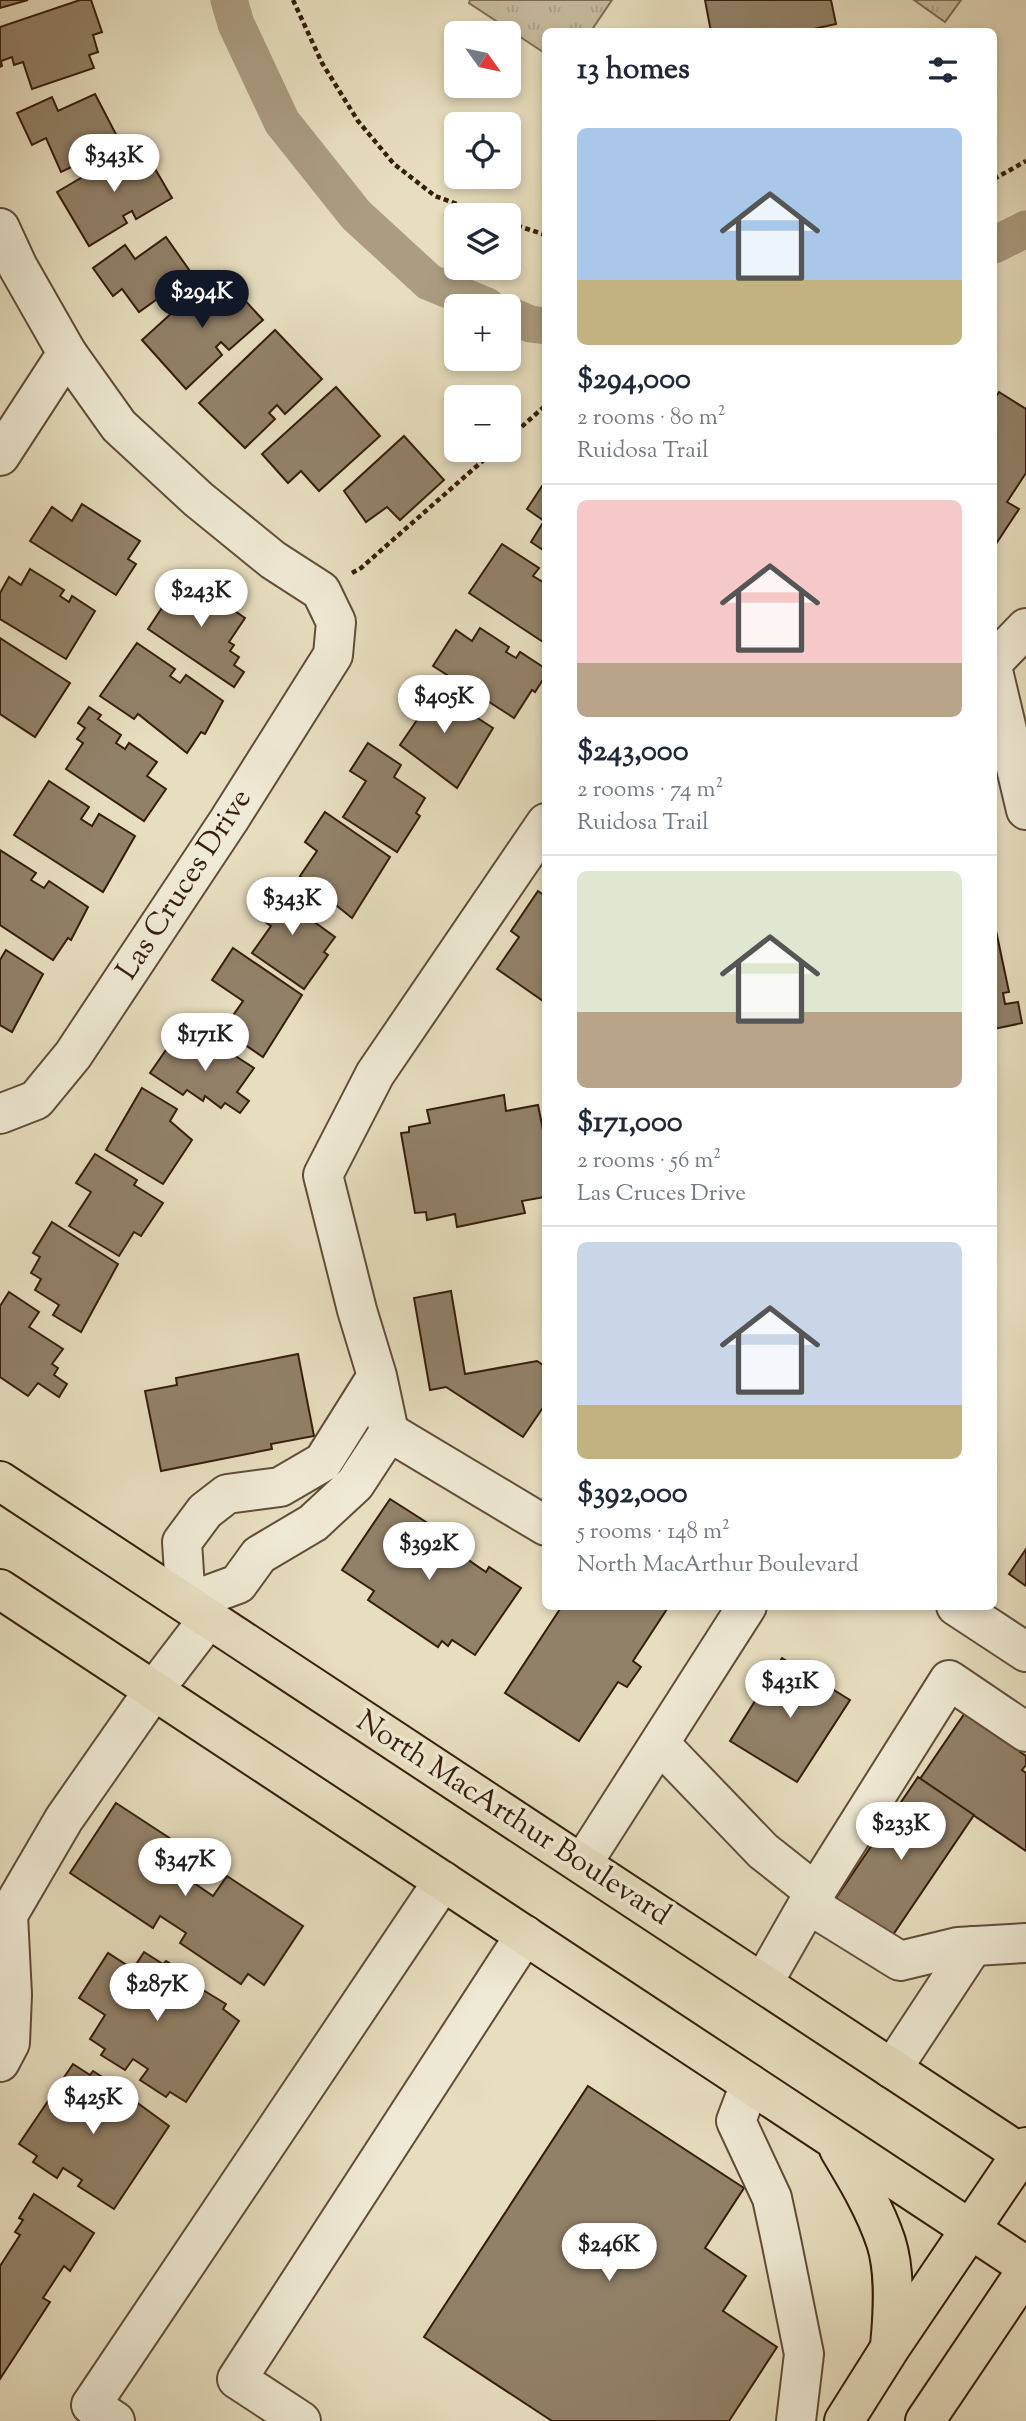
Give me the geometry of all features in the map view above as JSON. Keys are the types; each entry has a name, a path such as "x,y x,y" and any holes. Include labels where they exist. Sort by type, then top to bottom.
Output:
{"main road":[{"name":"North MacArthur Boulevard","path":"0,1481 892,2069 1024,2153"},
{"path":"0,1589 1026,2266"},
{"path":"835,2141 865,2193 887,2245 894,2305 890,2348"},
{"path":"844,2421 890,2348 1024,2153"},
{"path":"925,2421 1026,2271"}],"street":[{"path":"0,228 18,267 67,353 119,426 198,499 273,560 321,591"},
{"path":"0,456 67,353"},
{"name":"Las Cruces Drive","path":"0,1114 36,1100 73,1055 229,820 333,655 336,622 321,591"},
{"path":"997,658 1026,628"},
{"path":"997,688 1026,810"},
{"path":"0,2062 10,2043 12,1995 8,1915 64,1819 154,1690 197,1611 238,1584 259,1555 313,1522 355,1484 389,1432 377,1376 357,1310 323,1175 375,1074 542,829"},
{"path":"197,1611 182,1542 205,1511 227,1494 280,1487 323,1462 377,1376"},
{"path":"389,1432 542,1524"},
{"path":"582,1864 744,1610"},
{"path":"962,1610 1026,1652"},
{"path":"763,1983 812,1898 950,1680 1026,1732"},
{"path":"660,1744 812,1898 900,1961 958,1947 1026,1943"},
{"path":"115,2421 91,2405 443,1881"},
{"path":"300,2421 237,2379 525,1935"},
{"path":"892,2069 973,1946"},
{"path":"750,2084 736,2121 772,2198 781,2239 804,2354 796,2421"}],"path":[{"path":"293,0 322,63 358,121 394,164 435,196 454,203"},
{"path":"997,177 1026,161"},
{"path":"521,227 542,234"},
{"path":"521,427 542,409"},
{"path":"321,591 360,568 481,462"}],"green space":[{"path":"470,0 612,0 593,28 542,28 542,51 522,38 522,21 496,21 469,3"},
{"path":"914,0 961,0 945,22"}],"building":[{"path":"0,0 28,0 0,8"},
{"path":"80,0 91,0 102,32 93,35 98,52 89,55 94,68 32,89 23,62 14,65 12,57 1,61 0,67 0,27"},
{"path":"705,0 831,0 836,24 818,28 710,28"},
{"path":"95,94 121,144 61,172 46,138 32,145 17,113 52,97 58,111"},
{"path":"140,143 172,198 136,219 132,211 123,216 127,223 89,246 57,192"},
{"path":"166,237 192,274 139,312 122,289 113,296 93,268 125,245 135,259"},
{"path":"218,271 263,320 229,350 221,342 216,347 222,355 186,389 142,340"},
{"path":"275,330 322,379 285,414 277,405 269,413 275,419 245,448 199,403"},
{"path":"336,387 380,436 319,491 301,471 288,483 262,454"},
{"path":"999,392 1026,409 1026,473 1007,502 1019,509 997,542"},
{"path":"404,436 444,480 400,520 387,507 366,522 344,491"},
{"path":"542,486 542,520 527,509"},
{"path":"82,504 140,541 128,559 136,564 116,595 30,541 52,507 72,521"},
{"path":"542,524 542,549 531,542"},
{"path":"502,544 539,568 533,576 542,582 542,641 469,593"},
{"path":"30,569 64,590 60,596 69,602 72,596 95,611 66,659 0,619 0,593 9,577 21,585"},
{"path":"183,576 245,618 229,642 234,645 230,651 239,657 234,665 244,672 234,687 148,629"},
{"path":"480,628 509,647 506,652 516,658 520,652 542,666 542,681 535,692 532,690 514,718 433,666 456,630 472,641"},
{"path":"0,638 70,683 35,737 0,714"},
{"path":"137,643 175,669 170,676 180,683 186,675 223,701 205,734 201,732 187,753 138,714 134,719 100,696"},
{"path":"423,683 493,728 457,788 400,745 417,720 404,712"},
{"path":"89,707 101,715 98,719 121,735 116,743 125,749 129,743 157,762 147,776 166,789 144,821 66,769 83,743 77,739 85,728 78,723"},
{"path":"368,743 401,765 394,777 425,798 416,813 420,816 397,852 343,817 366,781 350,771"},
{"path":"49,781 89,807 81,819 92,826 99,814 135,836 103,892 14,835"},
{"path":"325,812 390,857 352,918 300,876 317,851 305,842"},
{"path":"0,850 36,873 31,880 44,888 49,881 88,907 71,940 68,938 53,960 0,925"},
{"path":"279,881 310,902 302,913 335,937 324,952 328,955 304,989 252,953 271,926 255,915"},
{"path":"538,891 542,894 542,1000 497,969 519,937 511,931"},
{"path":"997,935 1009,992 1003,993 1005,1004 1018,1002 1022,1023 997,1028"},
{"path":"233,948 302,995 263,1057 223,1030 243,1001 212,980"},
{"path":"6,950 43,974 12,1032 0,1025 0,960"},
{"path":"198,1032 254,1068 237,1092 249,1101 240,1113 225,1103 221,1108 205,1096 203,1101 187,1090 183,1095 150,1073 168,1047 182,1056"},
{"path":"142,1088 177,1109 170,1121 192,1140 163,1184 106,1150"},
{"path":"504,1095 506,1111 538,1105 542,1125 542,1198 522,1201 525,1213 457,1227 455,1214 427,1220 426,1212 415,1213 401,1133 409,1132 409,1127 430,1123 427,1110"},
{"path":"95,1154 137,1180 134,1185 163,1203 141,1236 134,1232 119,1256 69,1226 91,1192 76,1183"},
{"path":"52,1222 118,1264 81,1332 53,1315 59,1305 35,1290 41,1279 31,1273 40,1257 33,1253"},
{"path":"451,1291 465,1374 537,1361 542,1364 542,1409 523,1437 446,1387 430,1390 414,1298"},
{"path":"9,1292 39,1312 29,1327 63,1349 52,1364 58,1368 54,1375 67,1384 59,1397 38,1383 28,1396 0,1377 0,1306"},
{"path":"298,1354 314,1436 271,1444 272,1449 161,1471 145,1391 177,1385 176,1378"},
{"path":"390,1499 426,1522 422,1528 486,1572 489,1567 521,1588 475,1655 452,1640 448,1646 442,1641 438,1647 368,1600 374,1591 342,1570"},
{"path":"1026,1549 1026,1586 1009,1574"},
{"path":"559,1610 666,1610 633,1661 641,1667 627,1687 618,1682 579,1741 505,1693"},
{"path":"782,1658 850,1700 797,1782 730,1741"},
{"path":"969,1707 1024,1745 1020,1752 1026,1756 1026,1765 1022,1770 1026,1773 1026,1851 920,1779"},
{"path":"918,1777 974,1815 884,1948 828,1910"},
{"path":"116,1803 197,1856 184,1876 213,1896 227,1876 303,1926 264,1985 248,1974 241,1984 180,1943 186,1933 160,1916 153,1928 70,1873"},
{"path":"144,1952 189,1975 177,1993 194,2003 203,1990 226,2004 223,2009 239,2021 186,2102 170,2092 166,2097 140,2080 148,2069 133,2059 125,2070 101,2055 105,2049 90,2039 105,2015 79,1998 108,1953 133,1969"},
{"path":"73,2064 90,2075 93,2071 118,2087 110,2098 126,2108 132,2099 169,2126 114,2209 78,2186 82,2180 63,2168 57,2178 33,2162 37,2156 19,2144"},
{"path":"588,2086 744,2188 705,2248 746,2276 723,2311 777,2347 729,2421 552,2421 424,2337"},
{"path":"34,2194 94,2233 70,2271 64,2266 43,2298 50,2302 0,2379 0,2266 20,2235 15,2232 23,2220 19,2218"}],"waterway":[{"path":"229,0 236,24 282,122 356,215 429,282 458,294"},
{"path":"997,244 1026,229"},
{"path":"521,320 542,326"}]}
